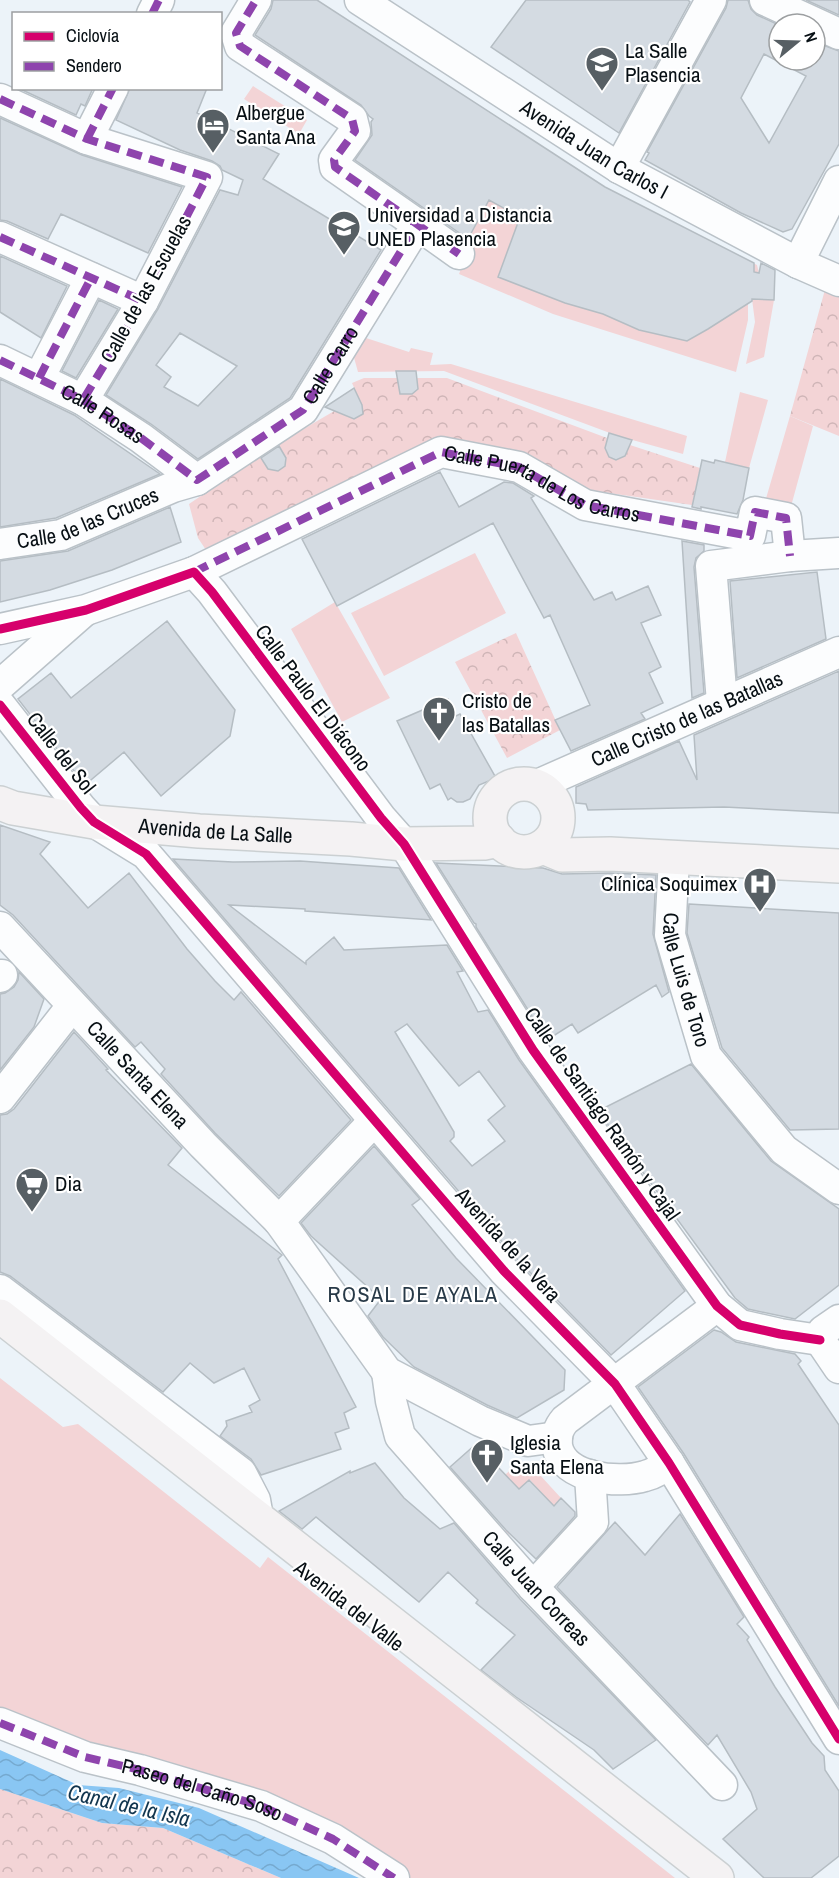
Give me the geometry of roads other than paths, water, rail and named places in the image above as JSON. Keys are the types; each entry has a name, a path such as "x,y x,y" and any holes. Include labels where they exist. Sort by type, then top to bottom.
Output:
{"main road":[{"path":"525,784 535,786 545,791 557,810 550,834 534,851 514,851 494,828 498,796 505,790 525,784"},
{"name":"Avenida de La Salle","path":"0,803 13,808 94,822 418,844 466,831 494,828"},
{"path":"550,834 562,855 610,854 839,866"},
{"name":"Avenida del Valle","path":"0,1317 717,1878"},
{"name":"Avenida del Valle","path":"0,1334 698,1878"}],"street":[{"path":"256,0 236,33 240,46 352,119 355,131 334,160 335,167 459,254"},
{"name":"Avenida Juan Carlos I","path":"360,0 619,168 798,263 839,280"},
{"path":"619,168 711,0"},
{"path":"765,0 839,34"},
{"path":"0,99 87,139 112,90"},
{"name":"Calle de las Escuelas","path":"83,400 143,301 207,177 87,139"},
{"path":"798,263 839,181"},
{"name":"Calle Carro","path":"185,483 303,410 414,230 414,222"},
{"path":"0,237 143,301"},
{"path":"39,378 91,278"},
{"name":"Calle Rosas","path":"0,360 83,400 141,438 185,483"},
{"name":"Calle Puerta de Los Carros","path":"194,572 441,452 519,467 585,505 750,536 755,512 786,518 790,556"},
{"name":"Calle de las Cruces","path":"0,544 61,535 185,483"},
{"path":"722,702 711,566 790,556 839,553"},
{"path":"0,629 86,610 194,572"},
{"name":"Calle Paulo El Diácono","path":"194,572 381,818 418,844"},
{"path":"0,685 86,610"},
{"name":"Calle Cristo de las Batallas","path":"535,786 839,652"},
{"name":"Calle del Sol","path":"0,705 94,822"},
{"name":"Avenida de la Vera","path":"94,822 146,854 504,1271 615,1384 669,1463 839,1738"},
{"name":"Calle de Santiago Ramón y Cajal","path":"418,844 533,1050 717,1306 740,1325 780,1334 830,1330"},
{"name":"Calle Luis de Toro","path":"674,858 670,935 706,1056 784,1149 839,1189"},
{"name":"Calle Santa Elena","path":"0,927 203,1145 279,1221 387,1372"},
{"path":"0,1098 72,1006"},
{"path":"279,1221 374,1121"},
{"path":"0,1290 241,1473 255,1500 258,1517"},
{"path":"669,1463 657,1472 643,1477 599,1478 579,1471 565,1462 558,1449 556,1437 559,1427 565,1420 717,1306"},
{"path":"830,1330 839,1368"},
{"path":"387,1372 480,1421 528,1441 556,1437"},
{"name":"Calle Juan Correas","path":"387,1372 391,1401 400,1436 533,1587 722,1785"},
{"path":"533,1587 593,1522 590,1475"},
{"name":"Paseo del Caño Soso","path":"0,1723 85,1757 140,1770 261,1806 333,1839 394,1878"}],"water":[{"name":"Canal de la Isla","path":"0,1750 78,1785 119,1788 199,1808 359,1878 281,1878 163,1828 102,1823 0,1789"}],"place":[{"name":"La Salle Plasencia","path":"602,92"},
{"name":"Albergue Santa Ana","path":"213,154"},
{"name":"Universidad a Distancia UNED Plasencia","path":"344,256"},
{"name":"Cristo de las Batallas","path":"439,742"},
{"name":"Clínica Soquimex","path":"760,913"},
{"name":"Dia","path":"32,1213"},
{"name":"Iglesia Santa Elena","path":"487,1484"}],"district":[{"name":"ROSAL DE AYALA","path":"413,1294"}]}
